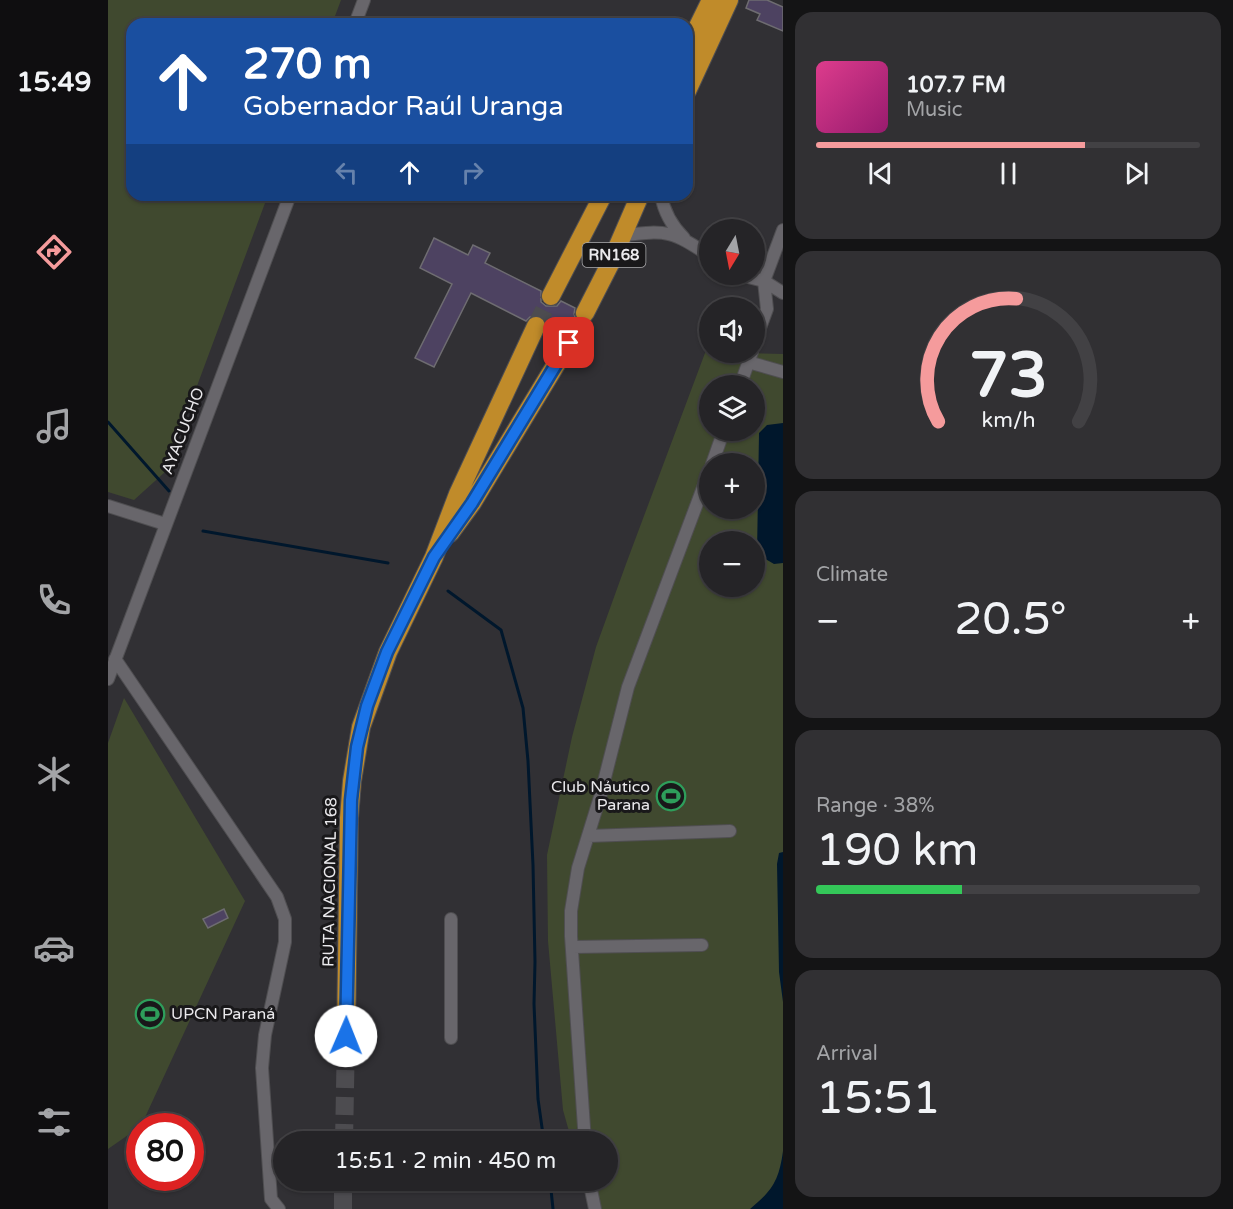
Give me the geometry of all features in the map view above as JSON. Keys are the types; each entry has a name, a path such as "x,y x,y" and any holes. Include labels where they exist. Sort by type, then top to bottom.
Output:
{"highway":[{"path":"693,37 711,0"},
{"path":"693,79 729,0"},
{"name":"RN168","path":"551,296 600,201"},
{"name":"RN168","path":"585,313 624,235 638,201"},
{"path":"434,557 458,494 536,326"},
{"path":"434,557 472,503 569,343"},
{"name":"RUTA NACIONAL 168","path":"346,1036 350,818 357,747 375,682 413,596 434,557"}],"street":[{"path":"357,18 364,0"},
{"name":"AYACUCHO","path":"108,679 288,201"},
{"path":"662,201 664,211 685,240"},
{"path":"765,278 783,230"},
{"path":"624,235 647,231 668,232 699,248"},
{"path":"765,282 783,292"},
{"path":"764,285 767,309 765,314"},
{"path":"763,363 783,372"},
{"path":"584,1131 571,911 578,868 628,687 699,499"},
{"path":"108,506 165,524"},
{"path":"115,659 277,897 285,919 285,942 265,1035 262,1068 271,1199 279,1209"},
{"path":"588,836 730,831"},
{"path":"451,919 451,1038"},
{"path":"573,947 702,945"},
{"path":"591,1191 595,1209"}],"green space":[{"path":"108,0 341,0 334,18 126,18 126,201 266,201 165,472 134,500 108,492"},
{"name":"Club Náutico Parana","path":"765,354 783,354 783,1209 592,1209 586,1191 618,1191 618,1131 569,1131 563,1110 548,941 547,855 572,737 596,647 701,363 765,363"},
{"name":"UPCN Paraná","path":"124,698 245,901 147,1113 126,1113 126,1136 108,1149 108,743"}],"water":[{"path":"783,423 783,563 774,564 765,559 765,531 757,531 758,519 765,519 765,453 759,453 759,441 765,441 767,425"},
{"path":"783,852 783,1002 779,972 777,864 779,853"},
{"path":"783,1151 783,1209 750,1209 774,1184"}],"building":[{"path":"749,0 767,0 783,7 783,31 757,20 760,14 746,8"},
{"path":"434,238 468,255 473,245 490,253 485,263 541,291 541,302 546,306 557,306 561,301 575,308 576,320 580,323 589,323 580,341 574,333 564,333 559,338 546,331 545,320 540,316 530,317 526,321 471,293 434,367 415,358 452,284 420,268"},
{"path":"224,909 228,918 208,928 203,919"}],"waterway":[{"path":"108,422 169,491"},
{"path":"203,531 388,563"},
{"path":"448,591 501,630 523,708 533,865 534,1004 538,1099 542,1131"},
{"path":"551,1191 553,1209"}],"tunnel":[{"path":"536,326 551,296"},
{"path":"569,343 585,313"},
{"path":"344,1131 346,1036"},
{"path":"343,1191 343,1209"}],"place":[{"name":"Club Náutico Parana","path":"671,796"},
{"name":"UPCN Paraná","path":"150,1014"}],"route":[{"path":"346,1036 352,781 367,706 387,652 434,557 472,503 569,343"}]}
